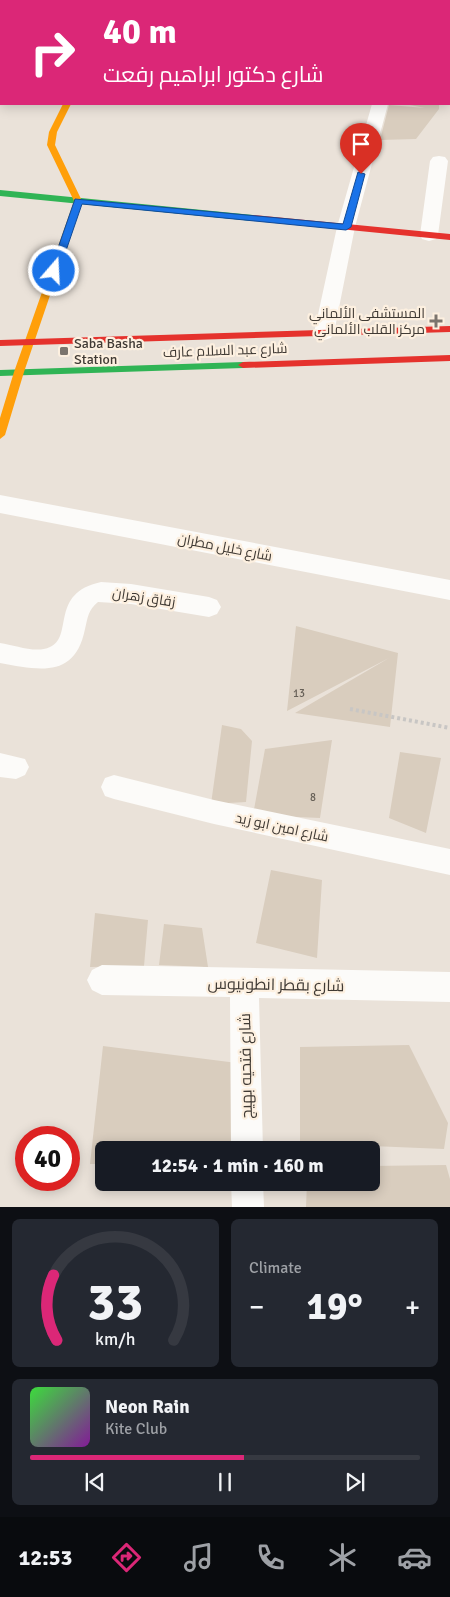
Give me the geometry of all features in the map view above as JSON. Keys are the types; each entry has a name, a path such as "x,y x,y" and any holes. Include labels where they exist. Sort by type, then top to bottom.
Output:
{"street":[{"path":"0,435 19,372 78,201 51,145 53,132 66,105"},
{"path":"324,332 346,227 380,105"},
{"path":"429,235 439,161"},
{"path":"0,193 450,237"},
{"name":"شارع عبد السلام عارف","path":"0,343 450,329"},
{"name":"شارع عبد السلام عارف","path":"0,373 450,358"},
{"name":"شارع خليل مطران","path":"0,504 450,590"},
{"name":"زقاق زهران","path":"0,653 43,660 59,655 70,645 80,604 85,598 99,592 117,592 209,607"},
{"name":"شارع امين ابو زيد","path":"114,787 214,812 450,862"},
{"name":"شارع بقطر انطونيوس","path":"102,980 450,987"},
{"name":"شارع فتحيه بهيج","path":"244,983 247,1141"},
{"path":"248,1191 248,1207"}],"path":[{"path":"350,709 450,728"}],"building":[{"path":"389,105 425,108 410,105 439,105 439,109 416,139 380,140"},
{"path":"296,626 398,653 390,727 295,713 389,658 287,711"},
{"path":"222,725 241,729 252,741 246,802 211,804"},
{"path":"332,740 320,818 253,815 265,749"},
{"path":"400,752 441,758 426,833 389,818"},
{"path":"271,870 322,880 317,958 256,943"},
{"path":"95,913 148,920 144,966 90,967"},
{"path":"164,924 202,928 208,967 159,965"},
{"path":"409,1045 448,1123 444,1149 380,1146 380,1141 300,1141 300,1047"},
{"path":"103,1046 245,1064 232,1141 95,1141 95,1164 90,1164"},
{"path":"446,1165 450,1179 450,1207 306,1207 307,1191 380,1191 380,1166"}],"traffic: fast":[{"path":"0,193 253,218"},
{"path":"0,373 243,365"}],"traffic: slow":[{"path":"0,435 19,372 78,201 51,145 53,132 66,105"}],"traffic: jam":[{"path":"253,218 450,237"},
{"path":"0,343 450,329"},
{"path":"243,365 450,358"}],"place":[{"name":"المستشفى الألماني مركز القلب الألماني","path":"436,321"},
{"name":"Saba Basha Station","path":"64,351"}],"route":[{"path":"54,271 78,201 346,227 361,174"}]}
